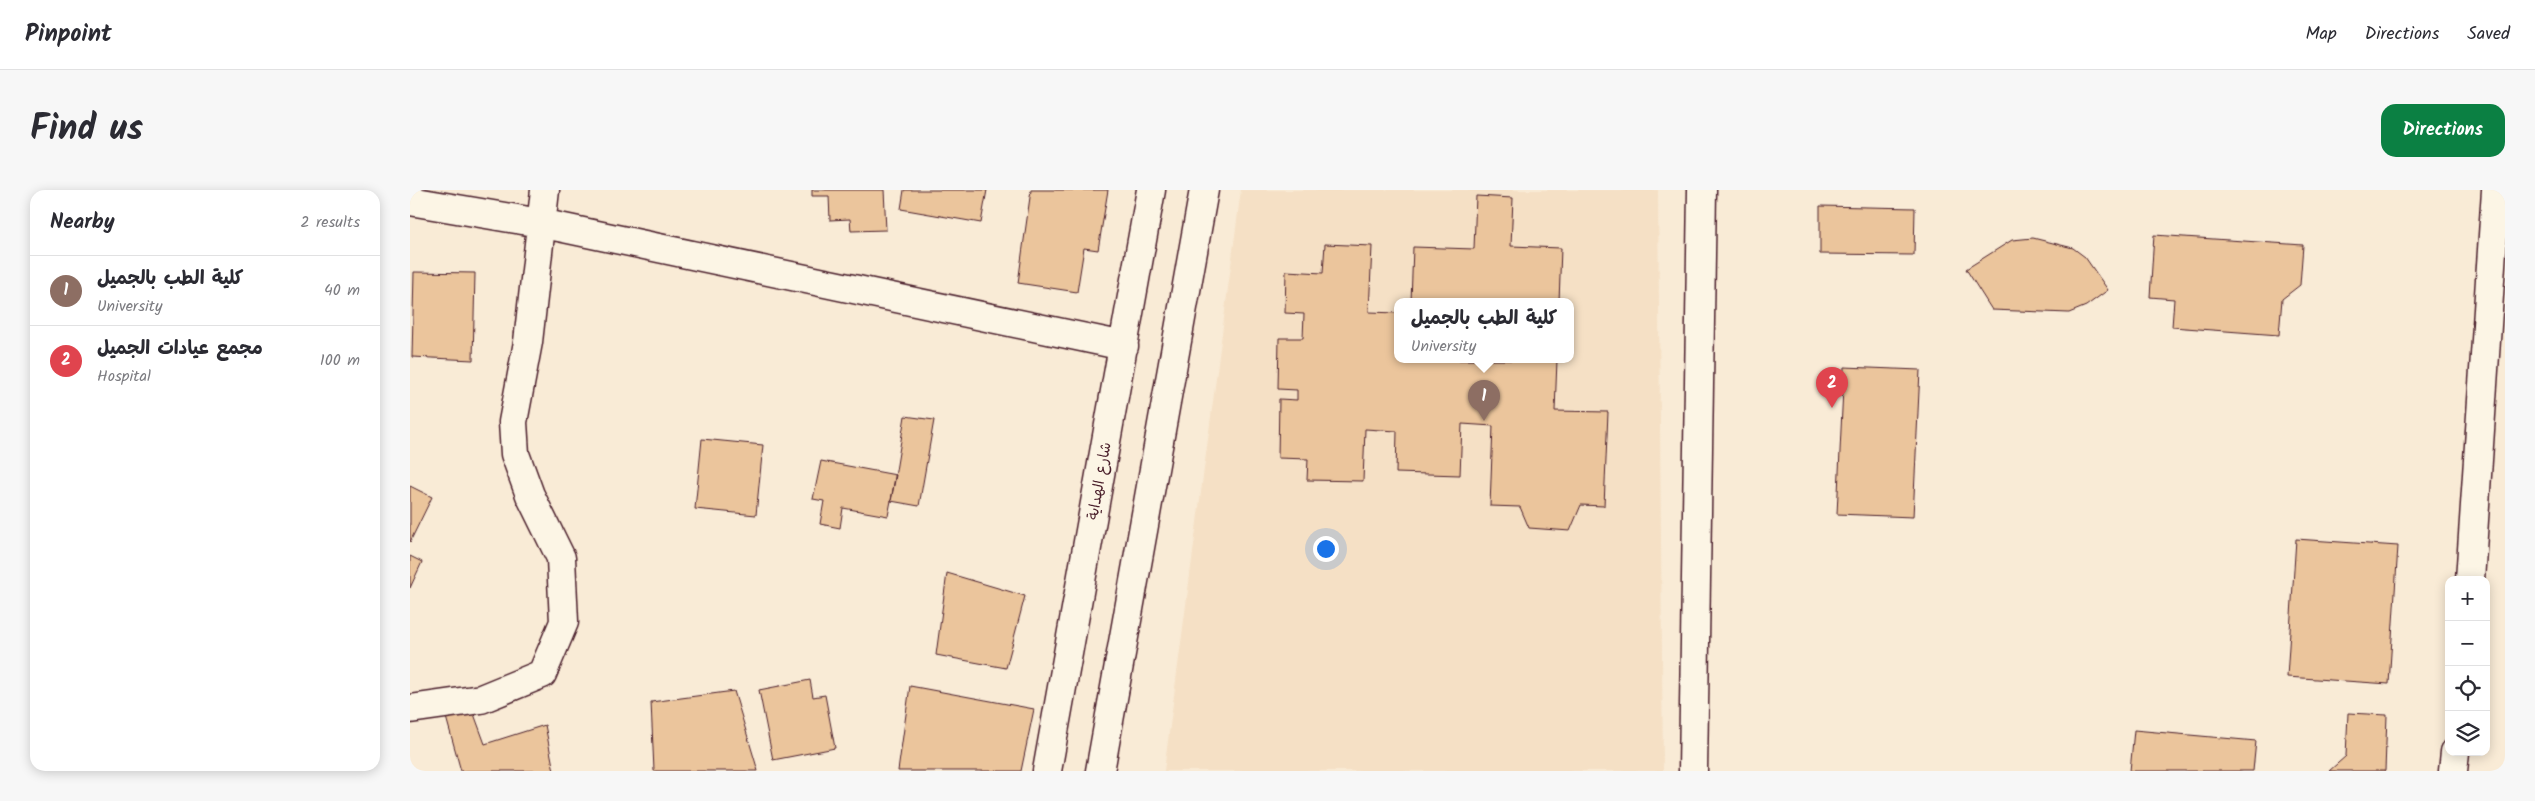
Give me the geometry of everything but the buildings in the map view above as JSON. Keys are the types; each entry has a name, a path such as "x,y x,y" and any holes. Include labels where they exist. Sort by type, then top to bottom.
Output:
{"street":[{"path":"410,709 481,699 542,674 564,622 561,558 530,494 515,454 512,422 528,342 545,190"},
{"name":"شارع الهداية","path":"1047,771 1151,190"},
{"path":"1100,771 1204,190"},
{"path":"1693,771 1702,190"},
{"path":"2470,576 2496,190"},
{"path":"410,201 540,223 1124,346"},
{"path":"2453,771 2454,756"}],"shaded area":[{"path":"1241,190 1658,190 1663,771 1164,771"}],"place":[{"name":"مجمع عيادات الجميل","path":"1832,408"},
{"name":"كلية الطب بالجميل","path":"1484,421"}]}
